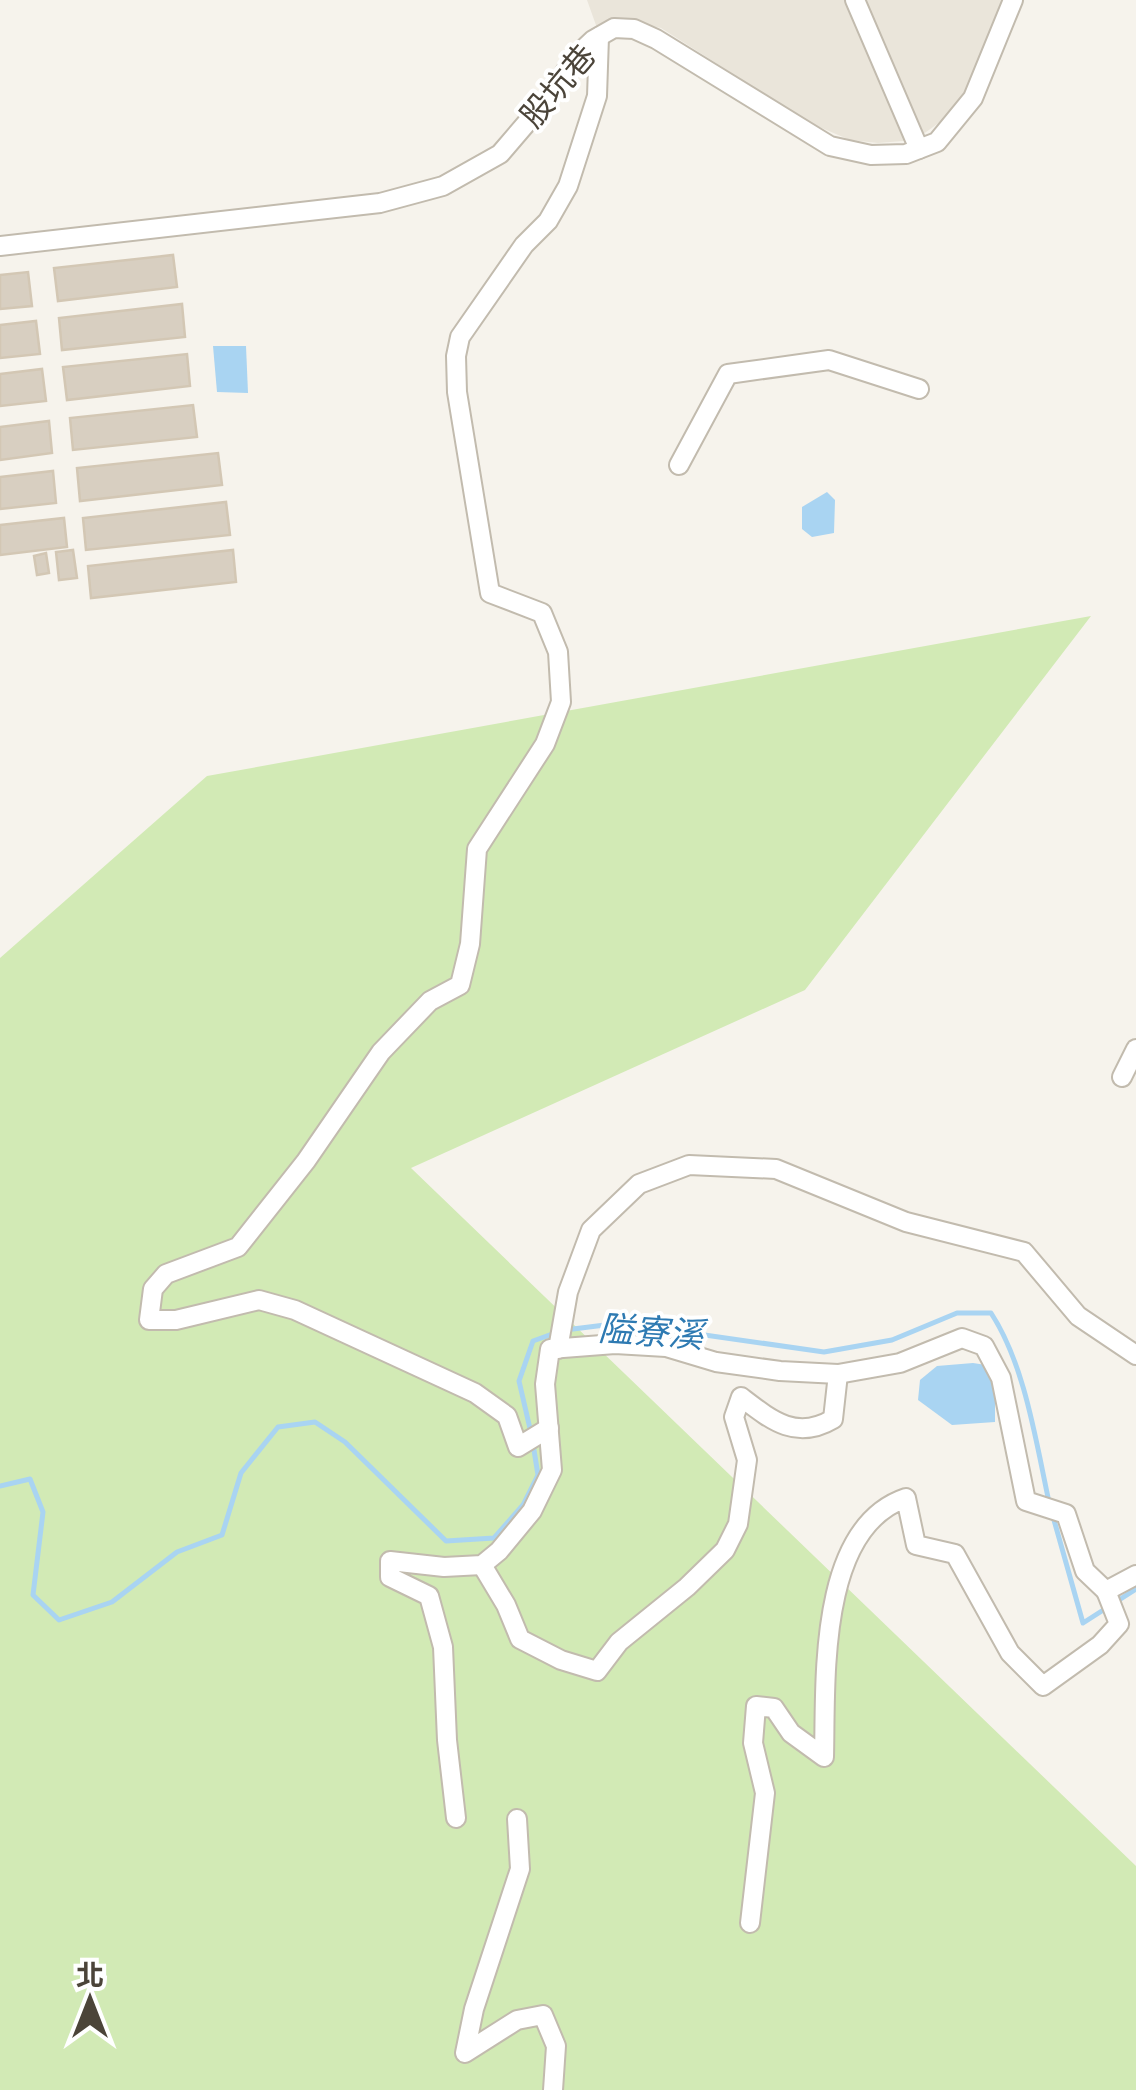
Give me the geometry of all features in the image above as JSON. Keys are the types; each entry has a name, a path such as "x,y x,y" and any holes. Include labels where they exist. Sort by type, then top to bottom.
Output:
{"street":[{"path":"855,0 919,149 937,142 974,98 1013,0"},
{"name":"股坑巷","path":"0,246 380,203 443,186 500,154 548,98 576,57 614,28 645,34 830,146 871,155 906,154 919,149"},
{"path":"548,1428 518,1447 507,1416 474,1392 294,1310 258,1300 176,1320 149,1320 153,1289 166,1274 238,1247 306,1161 381,1052 430,1001 460,985 470,944 477,849 545,744 560,702 558,652 542,613 490,593 457,392 456,356 460,336 524,246 548,221 568,186 597,96 599,37"},
{"path":"678,465 728,374 829,360 919,389"},
{"path":"1122,1077 1136,1049"},
{"path":"558,1348 568,1292 590,1230 639,1184 689,1165 776,1169 906,1222 1024,1252 1078,1316 1136,1355"},
{"path":"456,1818 447,1740 443,1648 429,1596 390,1577 390,1561 482,1565 532,1511 552,1470 545,1384 550,1349 616,1344 666,1348 716,1362 838,1374 900,1363 962,1338 984,1346 1006,1395 1026,1501 1066,1514 1085,1572 1107,1591 1119,1624 1100,1646 1043,1686 1010,1653 955,1554 916,1545 906,1498 890,1504 859,1540 836,1587 828,1635 824,1757 792,1734 774,1708 756,1706 753,1743 765,1793 750,1923"},
{"path":"482,1565 506,1605 520,1639 561,1660 597,1671 619,1642 726,1550 738,1524 747,1460 734,1417 741,1397 780,1426 817,1429 834,1419 838,1374"},
{"path":"1107,1591 1136,1576"},
{"path":"517,1819 520,1869 474,2009 465,2053 517,2020 542,2015 556,2046 553,2090"}],"shaded area":[{"path":"587,0 1006,0 967,94 940,122 915,140 878,143 850,140 810,123 661,28 639,23 597,28"}],"green space":[{"path":"1091,616 805,990 411,1168 1136,1866 1136,2090 0,2090 0,958 207,776"}],"water":[{"path":"213,346 246,346 248,393 217,392"},
{"path":"827,492 835,500 834,533 812,537 802,529 802,507"},
{"path":"986,1365 995,1384 995,1422 952,1425 918,1400 920,1380 937,1366"}],"building":[{"path":"173,255 177,287 58,301 54,268"},
{"path":"28,272 32,306 0,309 0,275"},
{"path":"182,304 185,337 62,350 59,318"},
{"path":"36,321 40,354 0,358 0,325"},
{"path":"187,354 190,386 67,400 63,367"},
{"path":"42,369 46,401 0,406 0,374"},
{"path":"193,405 197,437 73,450 70,418"},
{"path":"49,421 52,453 0,460 0,427"},
{"path":"218,453 222,485 80,501 77,468"},
{"path":"53,471 56,503 0,509 0,477"},
{"path":"226,502 230,535 86,550 83,518"},
{"path":"64,518 67,547 0,555 0,525"},
{"path":"73,550 77,578 59,580 56,552"},
{"path":"233,550 236,582 91,598 88,566"},
{"path":"46,553 49,573 37,575 34,556"}],"waterway":[{"name":"隘寮溪","path":"565,1330 621,1323 824,1352 892,1340 957,1313 991,1313 1021,1380 1049,1502"},
{"name":"隘寮溪","path":"531,1433 519,1381 533,1341 555,1333"},
{"name":"隘寮溪","path":"0,1486 30,1479 43,1512 33,1595 59,1620 112,1602 177,1552 222,1535 241,1473 278,1427 315,1422 345,1442 446,1541 494,1538 523,1505 538,1475 533,1444"},
{"name":"隘寮溪","path":"1052,1513 1083,1623 1136,1589"}]}
